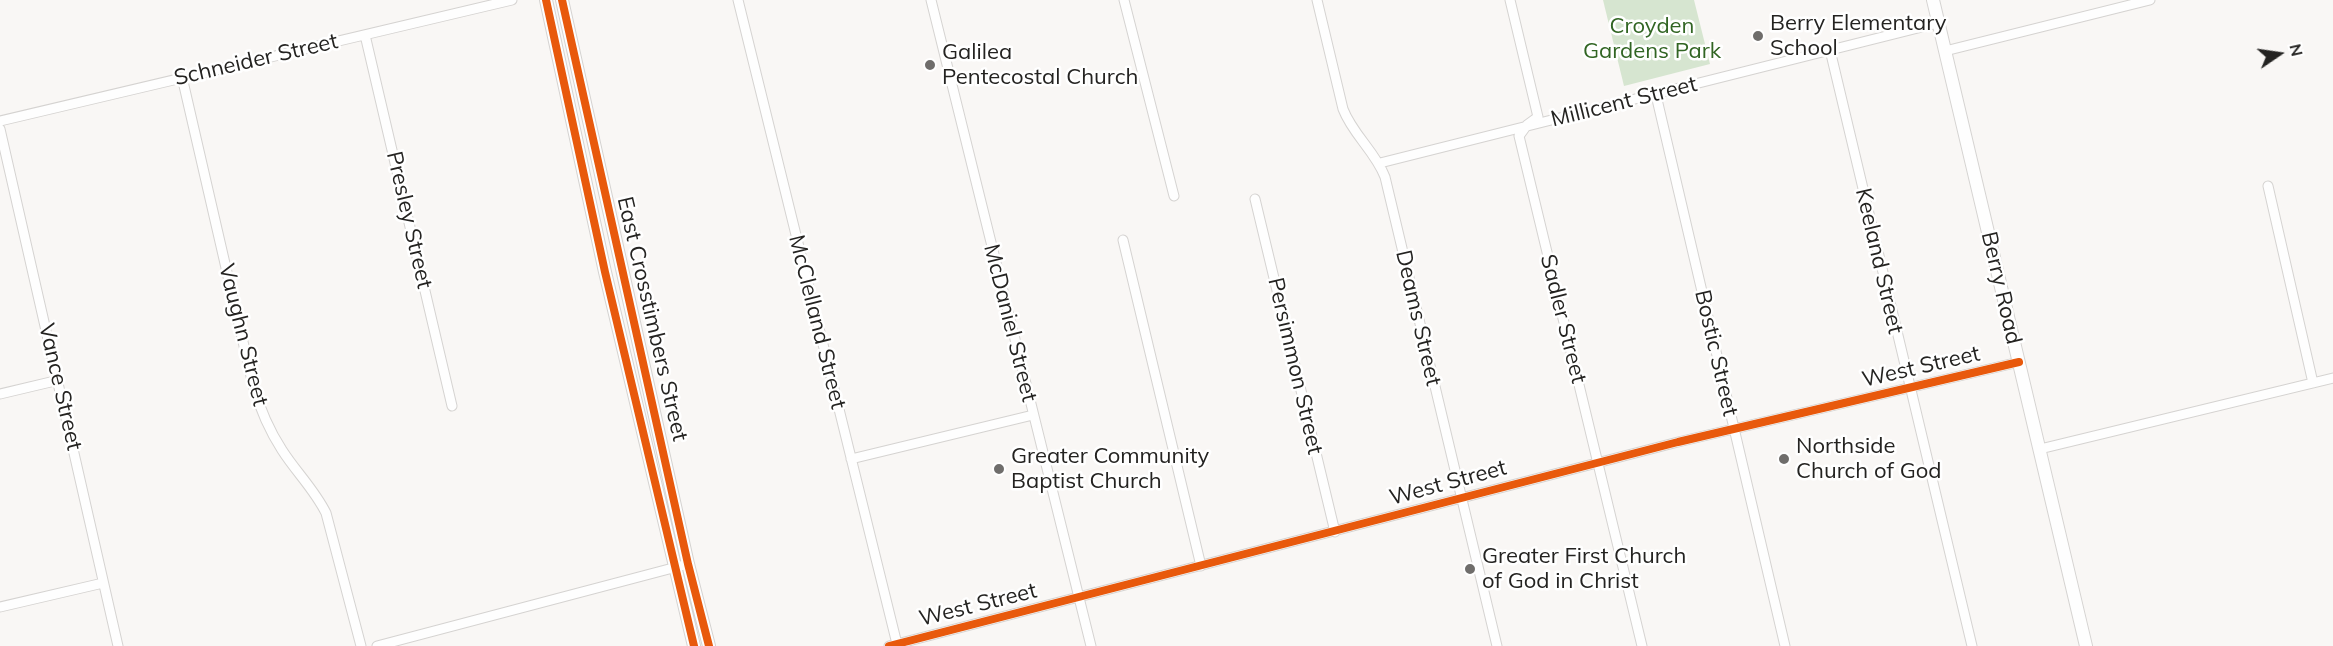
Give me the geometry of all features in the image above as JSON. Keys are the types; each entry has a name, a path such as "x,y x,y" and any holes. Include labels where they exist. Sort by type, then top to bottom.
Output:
{"main road":[{"name":"East Crosstimbers Street","path":"546,0 638,417 694,646"},
{"name":"East Crosstimbers Street","path":"562,0 688,564 709,646"},
{"name":"Berry Road","path":"1933,0 2086,646"},
{"path":"567,98 584,96"},
{"path":"604,266 621,262"},
{"path":"638,417 655,413"}],"street":[{"name":"Schneider Street","path":"0,121 512,0"},
{"name":"McClelland Street","path":"738,0 851,459 893,645"},
{"name":"McDaniel Street","path":"931,0 1091,646"},
{"path":"1124,0 1174,196"},
{"name":"Deams Street","path":"1317,0 1343,109 1349,125 1380,163 1497,646"},
{"name":"Sadler Street","path":"1510,0 1538,117 1527,125 1519,136 1641,646"},
{"path":"1945,51 2150,0"},
{"name":"Millicent Street","path":"1380,163 1938,23"},
{"name":"Presley Street","path":"365,34 452,406"},
{"name":"Keeland Street","path":"1830,50 1972,646"},
{"name":"Vaughn Street","path":"182,77 252,385 271,432 318,497 326,513 361,646"},
{"name":"Bostic Street","path":"1656,95 1785,646"},
{"name":"Vance Street","path":"0,129 118,646"},
{"path":"2268,186 2313,383"},
{"name":"Persimmon Street","path":"1255,199 1335,532"},
{"path":"1123,240 1202,566"},
{"name":"West Street","path":"893,645 1335,532 1461,497 1733,429 2019,362"},
{"path":"2040,449 2333,378"},
{"path":"0,394 59,380"},
{"path":"851,459 1033,415"},
{"path":"377,646 688,564"},
{"path":"0,607 103,583"}],"green space":[{"name":"Croyden Gardens Park","path":"1603,0 1694,0 1710,64 1624,86"}],"cycle path":[{"path":"546,0 605,272 694,646"},
{"path":"562,0 688,564 709,646"},
{"path":"889,646 1678,442 2019,362"}],"place":[{"name":"Berry Elementary School","path":"1758,36"},
{"name":"Galilea Pentecostal Church","path":"930,65"},
{"name":"Northside Church of God","path":"1784,459"},
{"name":"Greater Community Baptist Church","path":"999,469"},
{"name":"Greater First Church of God in Christ","path":"1470,569"}]}
